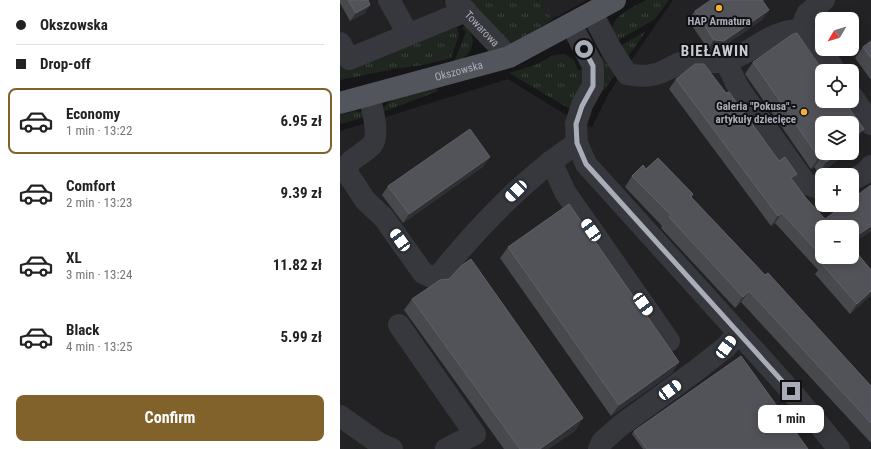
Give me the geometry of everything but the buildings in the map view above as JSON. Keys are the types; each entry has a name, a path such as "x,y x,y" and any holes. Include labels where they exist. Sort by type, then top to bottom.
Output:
{"main road":[{"name":"Okszowska","path":"340,103 508,57 571,24 603,5"}],"street":[{"path":"389,0 408,34"},
{"path":"800,31 806,14 824,0"},
{"path":"340,43 349,59 408,34 461,5"},
{"name":"Towarowa","path":"461,5 508,57"},
{"path":"603,5 611,49 627,74 641,77 662,73 683,62 703,60 726,62 751,50 782,32 800,31 813,38 830,64"},
{"path":"571,24 593,66 593,86 582,106 576,124 577,143 586,164 791,391 839,449"},
{"path":"726,62 738,87 754,112 806,184 815,187"},
{"path":"369,96 374,114 375,128 373,144 351,160 346,171 365,200 384,218 423,273 436,279 461,247 526,182 551,161 577,143"},
{"path":"859,106 871,124"},
{"path":"551,161 565,192 669,342"},
{"path":"859,176 865,173 871,166"},
{"path":"399,325 475,434 446,449"},
{"path":"601,448 602,442 620,426 726,347 738,333"},
{"path":"340,416 380,444 392,449"}],"shaded area":[{"path":"340,0 443,0 461,20 345,69 340,65"},
{"path":"536,0 587,0 553,19"},
{"path":"673,0 871,0 871,449 340,449 340,131 508,79 571,118 592,127 610,91"}],"green space":[{"path":"469,0 536,0 553,19 515,45 503,37"},
{"path":"646,0 669,0 655,19 617,41 613,32 615,22 624,13"},
{"path":"461,20 457,26 459,35 451,58 423,65 394,69 340,80 340,65 345,69"},
{"path":"467,26 472,37 471,48 465,56 454,62 466,32 462,28"},
{"path":"646,31 627,58 620,46"},
{"path":"608,53 618,71 603,91 603,81 598,59"},
{"path":"565,54 574,60 578,71 582,69 586,79 575,112 509,73 535,65 554,55"},
{"path":"437,87 438,91 383,112 385,106 392,100"},
{"path":"354,111 362,112 367,117 340,124 340,115"}],"place":[{"name":"HAP Armatura","path":"719,8"},
{"name":"Galeria \"Pokusa\" - artykuły dziecięce","path":"804,112"}],"district":[{"name":"BIEŁAWIN","path":"715,51"}],"route":[{"path":"584,49 593,66 593,86 582,106 576,124 577,143 586,164 791,391"}]}
